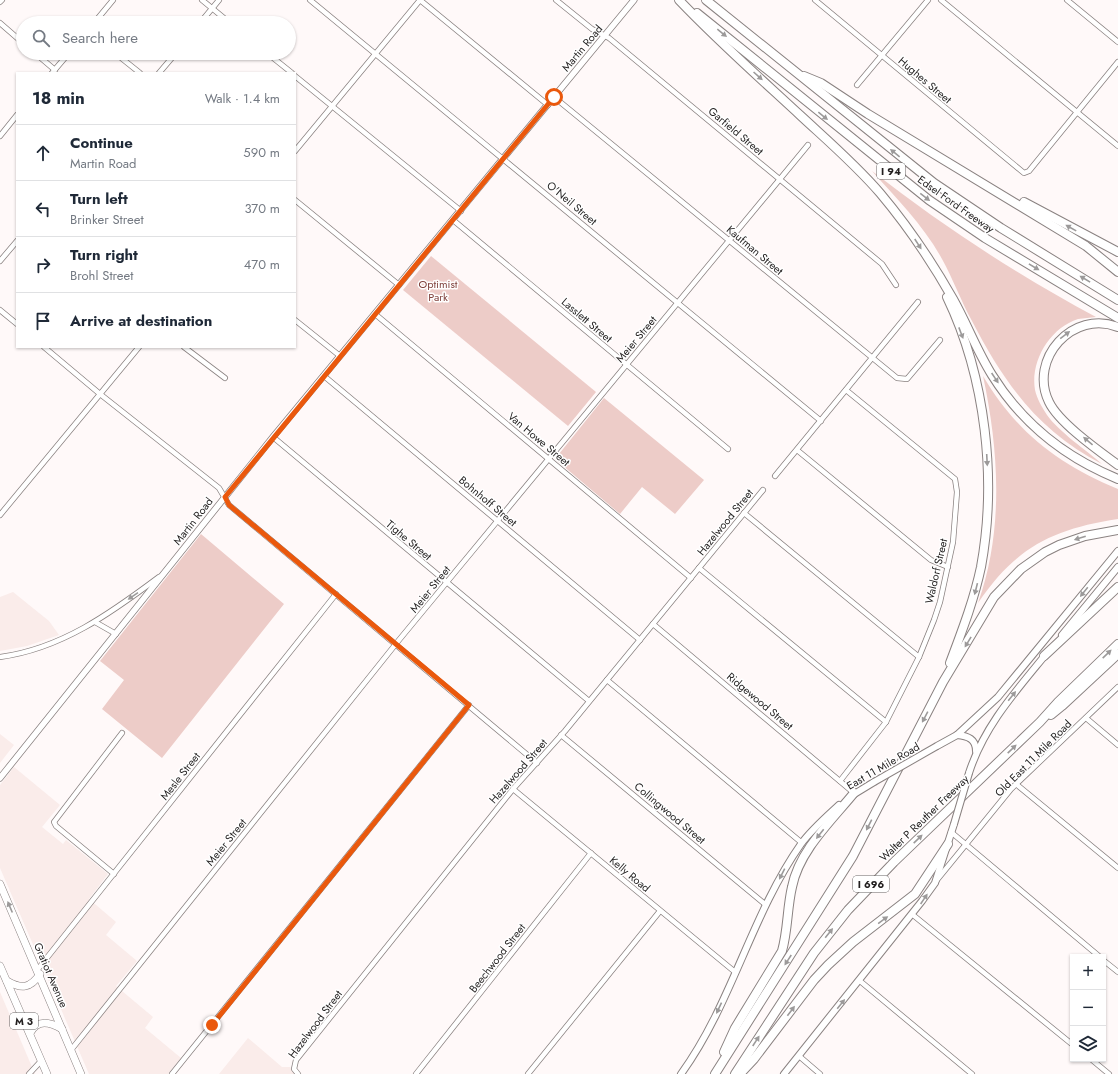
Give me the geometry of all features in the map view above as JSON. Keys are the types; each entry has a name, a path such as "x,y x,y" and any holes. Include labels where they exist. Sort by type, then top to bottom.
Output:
{"highway":[{"path":"680,0 712,34 836,149 878,191 908,229 954,299 992,376 1026,419 1047,438 1076,459 1096,470 1118,479"},
{"name":"Edsel Ford Freeway","path":"680,0 929,200 985,238 1118,318"},
{"name":"Edsel Ford Freeway","path":"706,0 911,166 1001,228 1118,300"},
{"path":"797,74 821,83 868,114 1086,246 1118,272"},
{"path":"966,173 994,186 1118,252"},
{"path":"928,259 949,302 966,346 976,387 987,459 986,514 981,566 972,600 943,682"},
{"path":"1118,327 1091,324 1074,329 1066,334 1058,341 1048,356 1044,380 1046,396 1056,413 1118,465"},
{"path":"943,682 994,597 1021,569 1032,560 1059,545 1086,536 1118,530"},
{"path":"1044,656 1118,586"},
{"path":"1040,722 1058,702 1118,644"},
{"path":"1040,722 1062,706 1118,654"},
{"name":"I 696","path":"715,1074 853,856 943,682"},
{"name":"Walter P Reuther Freeway","path":"735,1074 814,953 848,910 894,862 1040,722"},
{"path":"715,1074 736,1028 782,951 792,887 802,859 854,793"},
{"path":"740,1074 754,1059 814,980 828,965 864,933 915,894 948,844"}],"main road":[{"name":"East 11 Mile Road","path":"681,1074 702,1041 766,906 786,867 802,843 825,818 854,793 957,735 973,722 998,697 1118,551"},
{"path":"784,1074 913,915 935,883 976,753 1000,710 1118,567"},
{"path":"957,735 970,738 976,747 976,753"},
{"name":"Gratiot Avenue","path":"0,884 82,1074"},
{"name":"M 3","path":"0,966 47,1074"},
{"path":"7,981 18,987 26,987 34,983 39,972"},
{"path":"30,1034 35,1026 43,1022 53,1024 62,1029"}],"street":[{"path":"99,16 112,0"},
{"path":"202,0 222,16"},
{"path":"206,16 219,0"},
{"name":"O'Neil Street","path":"310,0 504,158 821,421"},
{"path":"296,150 420,0 548,105"},
{"name":"Garfield Street","path":"556,0 592,29 605,36 882,264 896,285"},
{"name":"Martin Road","path":"0,778 273,437 634,0"},
{"name":"Hughes Street","path":"815,0 1024,173 1029,171 1076,112"},
{"path":"857,85 928,0"},
{"path":"941,0 1118,146"},
{"path":"1067,0 1118,42"},
{"path":"0,23 16,36"},
{"path":"42,60 53,71 63,60"},
{"path":"124,60 139,72"},
{"path":"160,72 170,60"},
{"path":"276,60 291,72"},
{"path":"1076,112 1118,62"},
{"path":"296,77 460,211"},
{"name":"Kaufman Street","path":"554,97 897,378 907,379 940,340"},
{"path":"0,136 16,116"},
{"name":"Meier Street","path":"71,1050 396,644 808,145"},
{"path":"296,201 399,285"},
{"name":"Lasslett Street","path":"453,220 728,449"},
{"path":"0,261 16,242"},
{"path":"775,476 918,302"},
{"path":"0,310 16,323"},
{"name":"Van Howe Street","path":"375,314 691,578"},
{"path":"296,321 340,356"},
{"path":"45,348 100,394 219,488 229,505 537,762"},
{"path":"0,515 138,348"},
{"path":"185,348 225,378"},
{"name":"Bohnhoff Street","path":"324,376 640,640"},
{"name":"Waldorf Street","path":"840,781 886,722 919,656 938,608 948,566 956,517 956,482 944,470 846,390"},
{"name":"Tighe Street","path":"273,437 446,584 589,702"},
{"path":"797,450 931,560 948,566"},
{"name":"Hazelwood Street","path":"298,1074 294,1068 296,1060 513,789 589,702 763,490"},
{"path":"744,513 919,656"},
{"path":"699,568 886,722"},
{"path":"0,657 30,651 49,645 95,622 165,573"},
{"name":"Mesle Street","path":"39,972 114,874 336,594"},
{"path":"95,622 116,634"},
{"name":"Ridgewood Street","path":"653,624 854,793"},
{"path":"607,680 802,843"},
{"name":"Old East 11 Mile Road","path":"935,883 1016,784 1118,687"},
{"path":"172,1074 469,705"},
{"path":"1086,718 1118,744"},
{"path":"114,874 56,826 54,822 122,734"},
{"name":"Collingwood Street","path":"561,735 766,906"},
{"path":"1016,784 1118,868"},
{"name":"Kelly Road","path":"513,789 735,972"},
{"path":"951,832 965,846 1096,954"},
{"name":"Beechwood Street","path":"416,1074 591,854"},
{"path":"528,1074 660,911"},
{"path":"913,915 1070,1043"},
{"path":"1106,962 1118,972"},
{"path":"860,981 972,1074"},
{"path":"799,1056 820,1074"},
{"path":"29,1074 41,1061"},
{"path":"1095,1062 1109,1074"}],"shaded area":[{"path":"13,592 49,621 59,635 27,646 0,651 0,597"},
{"path":"0,734 14,745 0,763"},
{"path":"14,767 60,805 42,827 63,844 66,840 108,874 89,899 116,922 106,935 137,961 116,986 153,1017 145,1028 181,1058 168,1074 89,1074 0,868 0,785"},
{"path":"0,992 35,1074 0,1074"},
{"path":"248,1038 282,1067 290,1067 295,1074 219,1074"}],"green space":[{"path":"872,171 981,249 1009,267 1096,317 1078,319 1068,323 1051,338 1039,357 1034,379 1037,397 1047,415 1065,434 1102,464 1060,437 1025,404 984,344 935,247 910,213"},
{"name":"Optimist Park","path":"431,256 596,392 568,426 403,290"},
{"path":"983,376 1010,414 1041,444 1077,469 1118,489 1118,519 1074,528 1055,535 1038,544 1022,554 1007,568 992,584 978,603 992,547 996,490 993,433"},
{"path":"604,398 704,480 675,514 642,487 620,514 555,459"},
{"path":"201,534 284,604 162,758 102,709 124,680 100,661"}],"route":[{"path":"212,1025 469,705 229,505 225,497 554,97"}]}
